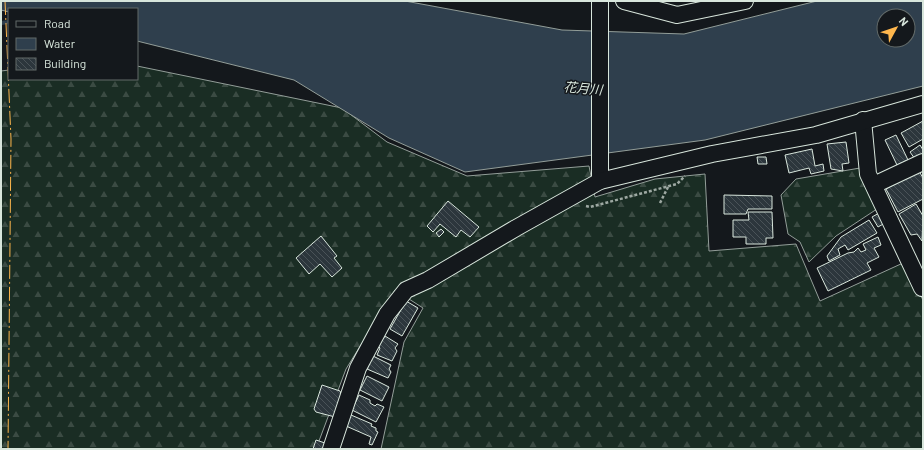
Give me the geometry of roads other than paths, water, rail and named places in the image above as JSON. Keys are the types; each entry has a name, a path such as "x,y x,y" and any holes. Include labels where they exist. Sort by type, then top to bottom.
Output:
{"street":[{"path":"600,1 600,181"},
{"path":"624,1 675,8 745,1"},
{"path":"331,449 358,368 387,314 406,290 488,246 516,228 600,181 712,154 816,135 863,120 923,104"},
{"path":"863,120 868,174 922,288"},
{"path":"874,185 923,162"}],"water":[{"name":"花月川","path":"1,1 405,1 562,30 684,34 817,1 923,1 923,86 705,140 465,172 389,138 294,80 138,41 138,8 8,8 8,12 1,10"}],"waterway":[{"path":"1,23 8,22"}]}
